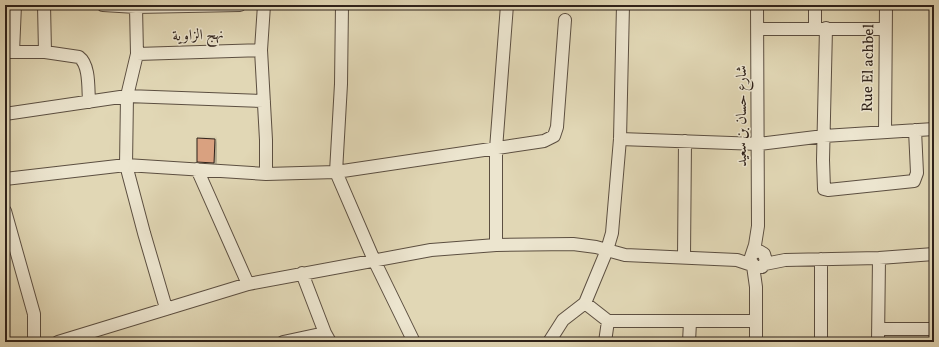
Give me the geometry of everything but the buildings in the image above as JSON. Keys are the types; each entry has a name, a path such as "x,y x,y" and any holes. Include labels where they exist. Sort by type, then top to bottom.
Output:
{"street":[{"path":"15,5 9,52 45,52 74,55 83,60 86,67 89,102"},
{"path":"44,5 45,52"},
{"path":"103,5 136,7 151,5 240,5"},
{"path":"264,5 261,50 266,174"},
{"path":"342,5 341,84 336,172 374,260 414,342"},
{"path":"496,245 496,150 507,5"},
{"path":"549,342 563,320 585,303 607,250 612,233 620,139 623,5"},
{"name":"شارع حسان بن سعيد","path":"756,342 756,287 758,259 757,5"},
{"path":"815,5 821,29 824,188 828,190 914,181 917,173 915,130"},
{"name":"Rue El achbel","path":"885,132 886,5"},
{"path":"136,7 137,54 127,96 126,165 166,308"},
{"path":"5,179 126,165 266,174 336,172 496,150 544,141 554,136 557,127 565,20"},
{"path":"757,29 885,29"},
{"name":"نهج الزاوية","path":"137,54 261,50"},
{"path":"5,114 127,96 264,102"},
{"path":"620,139 758,144 824,136 934,129"},
{"path":"684,258 685,141"},
{"path":"197,169 248,284"},
{"path":"5,211 34,314 34,342"},
{"path":"58,342 95,336 166,308 248,284 430,250 496,245 573,244 625,255 737,260 879,258 934,254"},
{"path":"878,342 879,258"},
{"path":"821,259 821,342"},
{"path":"283,342 328,338 302,273"},
{"path":"585,303 606,332 690,322 756,322"},
{"path":"689,342 690,322"},
{"path":"878,329 934,329"}]}
